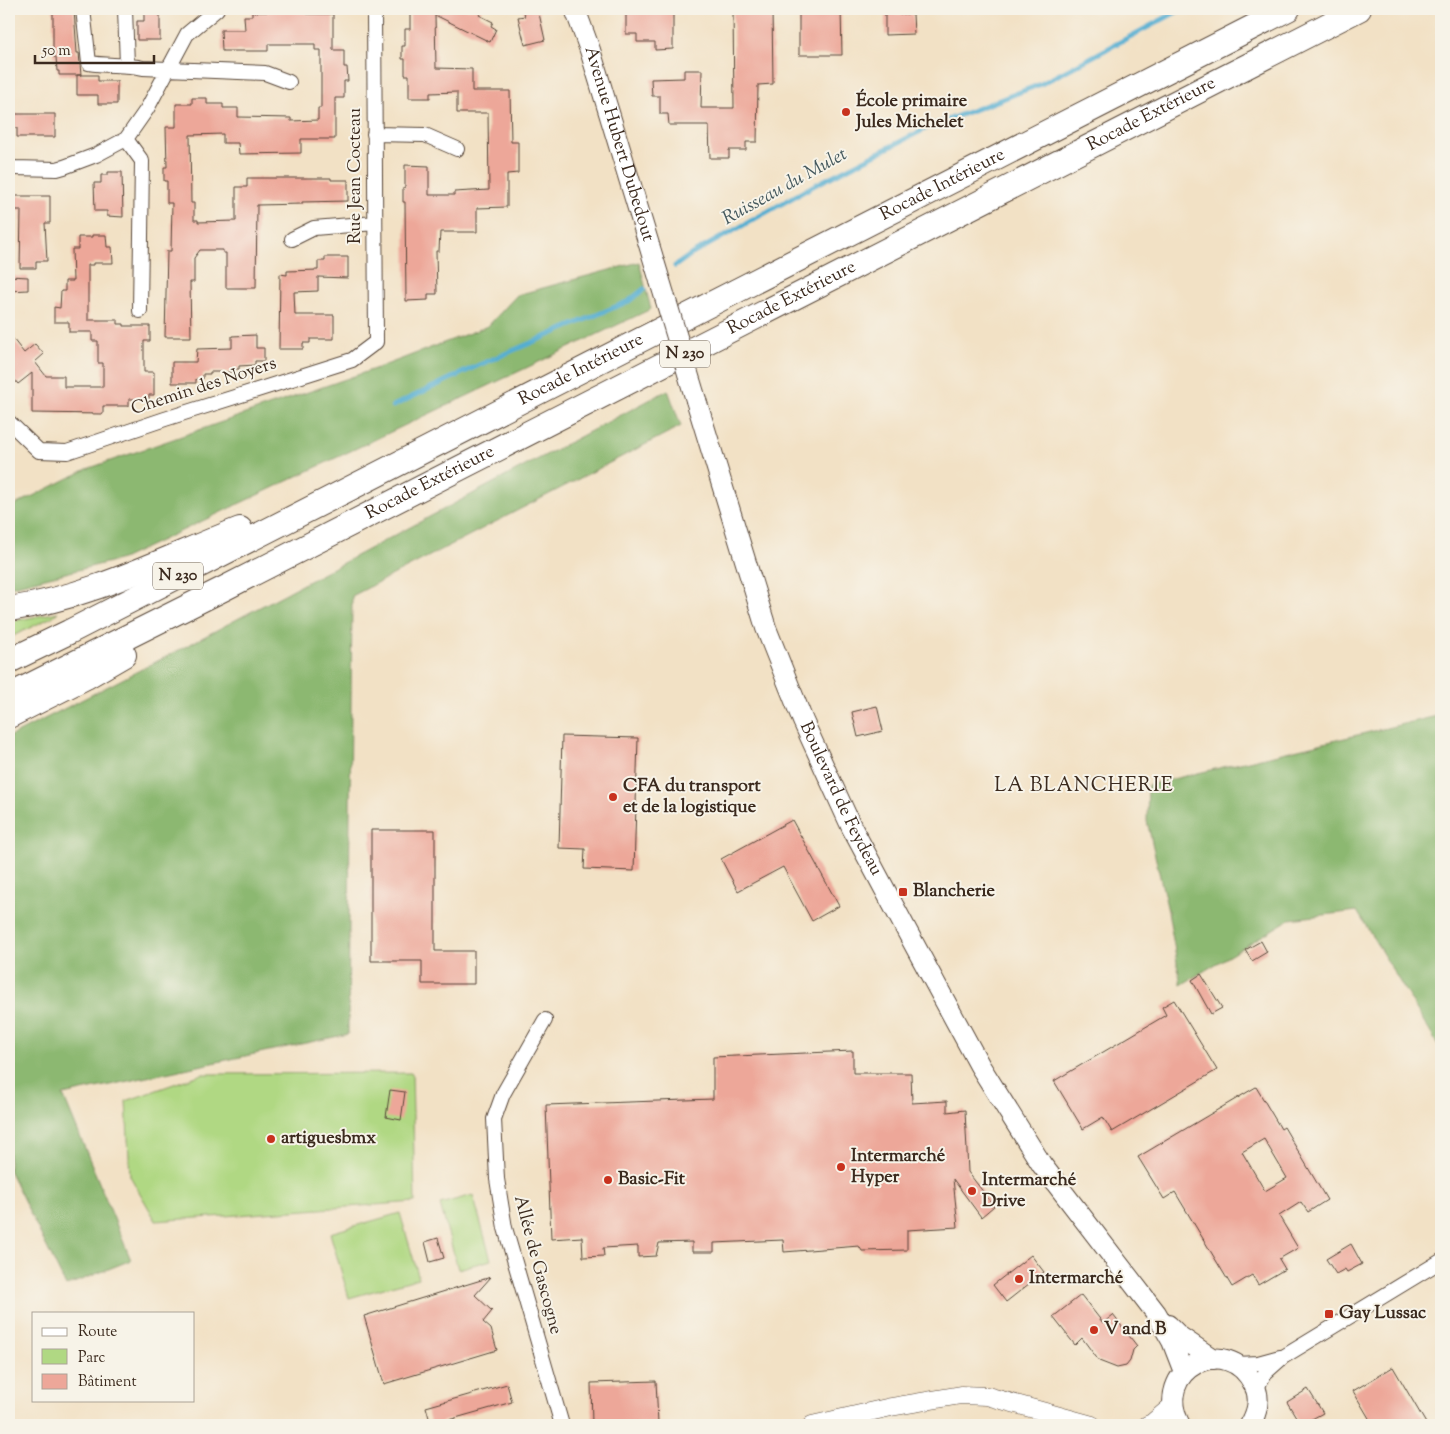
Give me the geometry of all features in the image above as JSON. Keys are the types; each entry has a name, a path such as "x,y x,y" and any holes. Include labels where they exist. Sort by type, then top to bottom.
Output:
{"highway":[{"name":"Rocade Intérieure","path":"9,661 1288,9"},
{"name":"Rocade Extérieure","path":"9,696 223,589 1359,9"},
{"path":"9,610 77,595 115,582 205,543 347,489"},
{"path":"9,716 86,678 132,650 223,589"}],"main road":[{"name":"Avenue Hubert Dubedout","path":"575,9 590,50 696,400"},
{"name":"Boulevard de Feydeau","path":"696,400 766,628 802,721 852,828 980,1066 1042,1165 1156,1313 1172,1340 1184,1372"},
{"name":"Boulevard de Feydeau","path":"1156,1313 1179,1336 1213,1359"},
{"path":"1180,1425 1175,1416 1173,1405 1173,1395 1177,1383 1184,1372 1197,1363 1213,1359 1236,1364 1251,1378 1256,1389 1258,1401 1254,1423"}],"street":[{"path":"83,9 88,63 106,66 128,65 143,68 265,73 289,82"},
{"path":"125,9 128,65"},
{"path":"9,166 14,168 57,169 96,156 126,139 147,109 186,34 217,9"},
{"name":"Rue Jean Cocteau","path":"374,9 376,342"},
{"path":"374,134 425,135 457,148"},
{"path":"126,139 142,161 140,310"},
{"path":"292,239 314,228 375,223"},
{"name":"Chemin des Noyers","path":"9,422 39,451 66,452 352,360 376,342"},
{"name":"Allée de Gascogne","path":"544,1020 503,1094 494,1119 496,1179 505,1228 562,1425"},
{"path":"1256,1389 1264,1373 1283,1357 1441,1261"},
{"path":"1236,1364 1258,1363 1283,1357"},
{"path":"812,1425 891,1407 961,1395 987,1396 1092,1425"},
{"path":"1147,1425 1173,1405"}],"green space":[{"path":"639,262 651,309 122,559 9,587 9,508 87,469 383,366 488,326 517,295"},
{"path":"668,390 681,426 352,596 348,1034 63,1095 131,1260 66,1286 9,1170 9,737 181,649"},
{"path":"58,612 52,617 9,638 9,622"},
{"path":"1441,715 1441,1050 1357,911 1290,919 1181,985 1168,911 1147,821 1148,785"},
{"name":"artiguesbmx","path":"412,1073 415,1202 156,1221 130,1176 126,1101 202,1074"},
{"path":"473,1195 491,1260 458,1269 440,1204"},
{"path":"400,1213 419,1278 349,1298 330,1233"}],"building":[{"path":"53,9 74,10 77,53 79,53 81,75 59,75 59,71 57,71 56,57 53,57"},
{"path":"144,9 160,9 160,40 137,40 137,21 144,21"},
{"path":"267,9 307,9 307,14 333,14 333,50 344,50 344,67 347,67 348,81 344,81 344,98 335,98 335,139 301,139 301,153 239,154 238,143 223,143 223,134 190,135 191,203 194,203 194,220 198,220 198,222 236,221 236,187 247,187 247,178 331,178 331,180 348,180 348,201 257,205 256,288 226,288 226,253 223,253 223,250 200,250 194,258 194,282 190,282 191,337 165,337 167,251 171,251 172,203 167,203 167,181 164,181 164,167 167,167 166,127 176,127 176,104 192,104 192,98 207,98 207,104 223,104 223,108 238,108 238,117 291,118 291,121 318,120 318,108 321,108 321,50 315,50 315,44 268,44 268,51 222,51 221,30 245,30 244,16 252,16 252,12 267,12"},
{"path":"410,9 482,9 479,15 493,22 491,26 496,29 490,42 435,15 436,68 472,69 472,91 510,91 511,142 518,142 518,173 507,174 507,207 477,208 477,232 440,232 439,251 436,251 437,294 428,294 428,300 406,301 405,202 403,202 405,165 429,166 429,195 454,195 454,192 489,190 488,113 457,113 457,92 430,93 430,98 409,98 409,75 405,75 405,59 402,59 402,46 405,46 405,29 410,29"},
{"path":"523,9 538,9 545,40 525,45 518,17 525,16"},
{"path":"626,9 673,9 673,49 655,50 655,42 637,42 637,34 626,34"},
{"path":"733,9 772,9 773,84 758,85 757,142 746,142 746,150 729,150 729,158 710,158 709,125 669,125 668,114 660,114 660,96 652,96 651,79 684,78 684,70 702,70 701,108 734,108"},
{"path":"799,9 841,9 842,55 799,55"},
{"path":"885,14 913,14 914,34 885,35"},
{"path":"77,75 98,75 98,81 117,81 117,104 98,104 98,95 77,95"},
{"path":"9,114 55,114 55,137 17,137 17,128 9,128"},
{"path":"108,172 122,172 123,217 107,216 107,211 95,211 94,183 101,183 101,175 108,175"},
{"path":"9,196 50,196 50,223 45,223 47,261 36,261 36,268 20,268 21,210 9,210"},
{"path":"92,235 106,235 107,247 112,247 113,263 93,263 93,265 88,265 88,320 118,320 118,324 124,324 124,326 150,326 150,341 144,341 144,372 154,372 154,395 149,395 149,399 129,399 129,406 103,406 103,414 32,413 32,373 18,384 9,373 9,334 24,353 35,344 44,354 35,362 46,376 64,376 64,387 103,387 103,363 98,363 98,341 92,341 92,332 69,332 69,322 54,322 54,307 60,308 61,291 65,291 65,281 73,281 72,249 78,249 78,237 92,237"},
{"path":"325,257 348,257 348,278 318,277 318,291 294,292 295,315 334,315 334,339 310,339 310,343 303,343 303,349 279,349 280,274 287,275 287,271 318,270 318,261 325,261"},
{"path":"9,276 28,277 28,290 9,291"},
{"path":"256,335 256,348 264,348 264,361 255,361 255,365 239,366 239,369 232,369 232,372 210,372 210,374 203,374 203,379 196,379 196,383 172,383 172,362 196,362 197,349 232,348 232,336"},
{"path":"877,706 883,731 858,737 852,712"},
{"path":"562,736 638,738 634,871 584,869 585,849 559,848"},
{"path":"792,820 839,906 812,921 783,867 738,891 721,859"},
{"path":"371,830 435,830 435,951 474,951 474,984 422,984 422,961 371,961"},
{"path":"1261,941 1267,952 1252,961 1245,950"},
{"path":"1201,974 1222,1008 1211,1014 1192,980"},
{"path":"1174,1000 1217,1070 1112,1132 1103,1117 1083,1129 1054,1081 1166,1015 1162,1007"},
{"path":"853,1051 853,1073 911,1073 912,1103 947,1101 947,1112 965,1110 968,1172 994,1206 981,1217 953,1179 958,1227 907,1230 907,1250 862,1251 859,1246 784,1252 783,1240 714,1243 714,1252 692,1252 692,1242 659,1243 656,1256 638,1257 638,1246 603,1248 604,1256 583,1257 582,1237 551,1239 546,1105 713,1099 713,1057"},
{"path":"1256,1087 1281,1129 1284,1127 1327,1200 1308,1212 1301,1202 1279,1216 1298,1248 1279,1259 1285,1269 1258,1285 1252,1275 1232,1287 1175,1192 1164,1199 1138,1157","holes":["1264,1139 1287,1178 1265,1191 1242,1152"]},
{"path":"390,1090 405,1092 401,1120 386,1117"},
{"path":"438,1238 444,1258 430,1262 425,1242"},
{"path":"1351,1244 1362,1264 1347,1272 1345,1269 1336,1274 1326,1259"},
{"name":"Intermarché","path":"1031,1255 1044,1272 1006,1302 993,1285"},
{"path":"491,1277 475,1295 492,1311 483,1322 491,1329 497,1350 384,1384 364,1316"},
{"name":"V and B","path":"1081,1295 1103,1323 1113,1315 1137,1346 1133,1350 1130,1361 1126,1366 1117,1368 1099,1361 1082,1338 1075,1345 1053,1317"},
{"path":"1393,1367 1427,1425 1373,1425 1353,1391"},
{"path":"656,1381 658,1423 592,1425 591,1383"},
{"path":"507,1384 512,1402 431,1425 426,1407"},
{"path":"1308,1389 1323,1413 1301,1425 1287,1402"}],"waterway":[{"name":"Ruisseau du Mulet","path":"675,266 692,254 813,186 929,127 1041,84 1182,9"},
{"name":"Ruisseau du Mulet","path":"393,406 479,365 629,301 644,289"}],"place":[{"name":"École primaire Jules Michelet","path":"846,112"},
{"name":"CFA du transport et de la logistique","path":"613,797"},
{"name":"Blancherie","path":"903,892"},
{"name":"artiguesbmx","path":"271,1139"},
{"name":"Intermarché Hyper","path":"841,1167"},
{"name":"Basic-Fit","path":"608,1180"},
{"name":"Intermarché Drive","path":"972,1191"},
{"name":"Intermarché","path":"1019,1279"},
{"name":"Gay Lussac","path":"1329,1314"},
{"name":"V and B","path":"1094,1330"}],"district":[{"name":"LA BLANCHERIE","path":"1084,786"}]}
